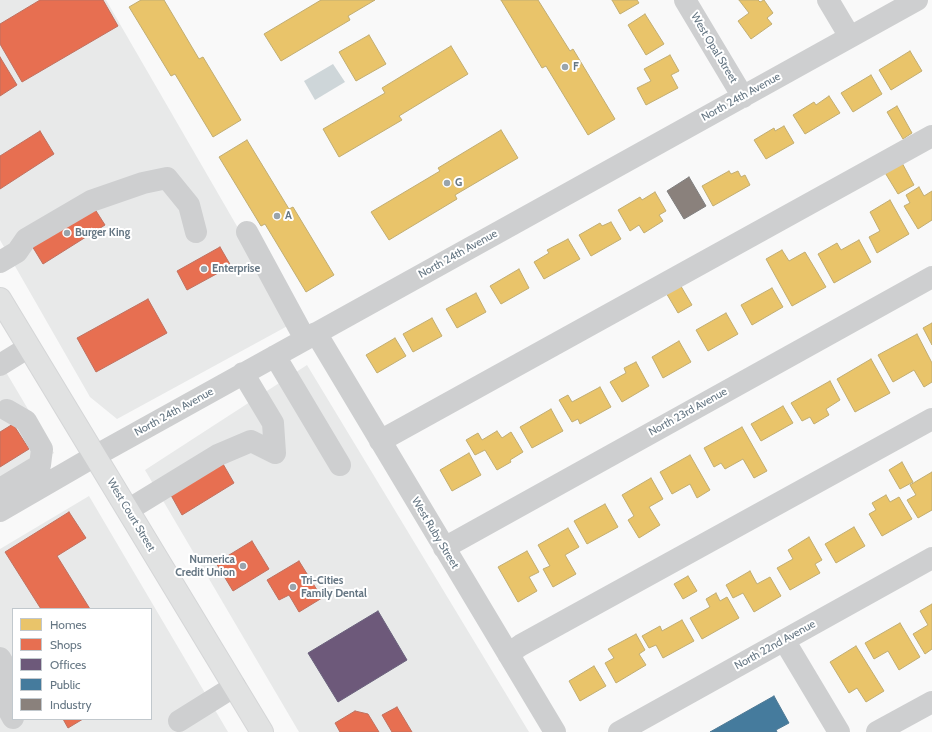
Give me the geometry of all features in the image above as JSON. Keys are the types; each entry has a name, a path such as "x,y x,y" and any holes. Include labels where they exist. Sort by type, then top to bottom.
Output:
{"main road":[{"name":"West Court Street","path":"0,299 262,732"}],"street":[{"name":"West Opal Street","path":"685,0 743,96"},
{"path":"828,0 850,37"},
{"name":"North 24th Avenue","path":"0,511 243,373 917,0"},
{"path":"380,441 932,136"},
{"path":"0,262 18,252 26,239 91,201 143,183 167,178 189,205 196,232"},
{"name":"West Ruby Street","path":"247,232 310,336 380,441 555,732"},
{"name":"North 23rd Avenue","path":"444,548 932,277"},
{"path":"0,364 29,347"},
{"path":"275,356 340,464"},
{"path":"128,510 218,455 251,441 275,453 273,423 243,373"},
{"path":"0,489 40,465 42,449 26,421 7,410"},
{"path":"508,654 521,645 932,419"},
{"name":"North 22nd Avenue","path":"619,732 932,558"},
{"path":"784,640 839,732"},
{"path":"0,658 10,674 7,707 12,716"},
{"path":"179,721 235,686"},
{"path":"877,732 932,702"},
{"path":"14,720 21,732"}],"shaded area":[{"path":"0,0 106,0 293,323 117,419 90,397 0,240"},
{"path":"333,64 345,82 315,100 304,81"},
{"path":"0,362 54,453 0,485"},
{"path":"307,365 529,732 299,732 145,470"},
{"path":"89,496 228,732 0,732 0,549"}],"building: Homes":[{"path":"141,0 164,0 199,59 203,57 241,120 213,137 175,74 171,76 129,7"},
{"path":"321,0 375,0 348,16 350,20 281,61 264,34"},
{"name":"F","path":"501,0 538,0 570,51 573,49 615,119 588,135 546,66 542,68"},
{"path":"612,0 637,0 639,3 620,14"},
{"path":"739,0 758,0 760,2 764,0 773,13 767,18 772,24 751,39 738,21 749,13"},
{"path":"645,14 664,44 646,55 628,25"},
{"path":"369,35 386,64 356,81 339,52"},
{"path":"451,46 468,74 399,116 402,120 339,157 323,129 385,93 382,88"},
{"path":"910,51 922,71 891,90 879,70"},
{"path":"670,55 679,71 671,75 678,88 646,105 637,88 651,81 644,69"},
{"path":"871,75 882,94 853,112 841,93"},
{"path":"829,96 840,113 805,134 793,115 814,102 816,105"},
{"path":"897,106 912,133 903,139 887,112"},
{"path":"784,126 794,143 766,159 754,140 774,128 775,131"},
{"name":"G","path":"501,130 518,158 455,195 457,199 389,240 371,212 440,171 438,168"},
{"name":"A","path":"247,140 289,209 293,207 334,275 306,292 265,224 261,226 219,157"},
{"path":"901,161 914,185 898,194 884,171"},
{"path":"729,171 731,174 738,171 741,177 745,175 750,185 713,206 702,186"},
{"path":"919,187 924,196 932,191 932,220 918,229 904,206 910,203 906,195"},
{"path":"655,192 666,211 659,215 663,221 644,233 639,225 630,231 618,210 640,197 642,200"},
{"path":"890,200 909,234 877,253 869,237 880,231 870,212"},
{"path":"611,222 621,239 591,256 579,235 600,223 602,226"},
{"path":"568,239 580,259 544,279 534,262 549,253 547,250"},
{"path":"859,240 871,262 834,283 818,254 837,243 841,250"},
{"path":"782,250 789,261 805,252 826,287 792,306 766,259"},
{"path":"519,269 529,288 501,304 490,286"},
{"path":"679,283 692,305 678,313 665,291"},
{"path":"772,288 783,307 752,325 741,305"},
{"path":"476,293 486,312 457,328 446,309"},
{"path":"726,313 738,334 708,351 696,330"},
{"path":"432,318 442,336 413,352 403,334"},
{"path":"932,323 932,345 923,328"},
{"path":"917,334 932,363 932,382 924,387 914,370 893,382 878,355"},
{"path":"395,338 406,356 377,373 366,355"},
{"path":"679,341 691,362 663,378 652,357"},
{"path":"871,359 890,393 855,412 837,379"},
{"path":"636,362 649,386 622,402 610,382 626,373 624,368"},
{"path":"830,381 840,400 826,409 829,415 814,424 810,417 802,421 791,403"},
{"path":"600,387 611,407 580,424 578,419 572,422 559,400 568,395 572,402"},
{"path":"783,406 793,423 761,441 751,424"},
{"path":"551,409 563,431 532,448 520,427"},
{"path":"742,427 767,471 754,478 743,459 725,469 721,463 714,467 704,448"},
{"path":"497,431 502,438 511,432 523,452 510,460 511,462 497,470 485,450 475,455 466,440 478,433 482,440"},
{"path":"469,453 481,475 452,491 440,470"},
{"path":"690,455 710,490 697,498 690,484 672,494 660,472"},
{"path":"902,462 913,482 900,489 889,470"},
{"path":"932,472 932,510 918,518 907,500 916,495 910,485"},
{"path":"651,478 663,499 649,507 660,525 639,538 628,520 634,516 622,495"},
{"path":"886,495 890,502 899,497 912,519 882,536 869,514 876,510 872,503"},
{"path":"605,504 618,527 587,544 574,521"},
{"path":"854,527 865,546 836,563 825,544"},
{"path":"568,528 579,547 565,555 576,574 553,587 543,569 550,566 538,545"},
{"path":"809,537 822,560 815,564 820,573 790,590 777,568 793,559 788,550"},
{"path":"527,551 539,572 529,577 537,591 518,602 498,567"},
{"path":"750,571 757,584 770,577 781,596 754,612 743,593 733,598 726,585"},
{"path":"688,576 697,591 683,599 674,584"},
{"path":"716,593 720,601 727,597 739,618 702,639 690,618 710,607 706,599"},
{"path":"932,604 932,649 925,654 913,634 928,625 920,611"},
{"path":"682,620 694,641 663,658 656,645 649,648 642,636 660,626 662,631"},
{"path":"900,623 920,657 899,670 888,651 874,659 865,643"},
{"path":"636,634 645,650 639,654 646,665 616,683 605,663 614,658 608,649"},
{"path":"856,646 884,691 866,702 857,688 849,693 830,662"},
{"path":"594,666 606,686 580,701 569,681"}],"building: Shops":[{"path":"40,0 103,0 118,26 22,82 0,44 0,24"},
{"path":"0,57 17,85 0,96"},
{"path":"40,131 54,154 0,189 0,156"},
{"name":"Burger King","path":"91,203 105,225 43,264 29,241"},
{"name":"Enterprise","path":"220,247 231,266 187,290 177,271"},
{"path":"148,299 167,333 96,372 77,338"},
{"path":"13,424 29,449 0,467 0,432"},
{"path":"219,457 234,483 182,515 167,488"},
{"path":"69,512 86,538 57,556 89,608 40,608 5,552"},
{"name":"Numerica Credit Union","path":"252,541 269,569 233,591 216,563"},
{"name":"Tri-Cities Family Dental","path":"299,561 322,598 299,612 289,595 279,600 267,580"},
{"path":"397,707 412,732 392,732 382,715"},
{"path":"355,711 368,714 379,732 340,732 335,723"},
{"path":"64,720 81,720 68,728"}],"building: Offices":[{"path":"378,611 407,660 338,702 308,653"}],"building: Public":[{"path":"774,696 789,723 776,730 777,732 710,732"}],"building: Industry":[{"path":"689,177 706,206 684,219 667,191"}],"place":[{"name":"F","path":"565,67"},
{"name":"G","path":"447,183"},
{"name":"A","path":"277,216"},
{"name":"Burger King","path":"67,233"},
{"name":"Enterprise","path":"204,269"},
{"name":"Numerica Credit Union","path":"243,566"},
{"name":"Tri-Cities Family Dental","path":"293,587"}]}
